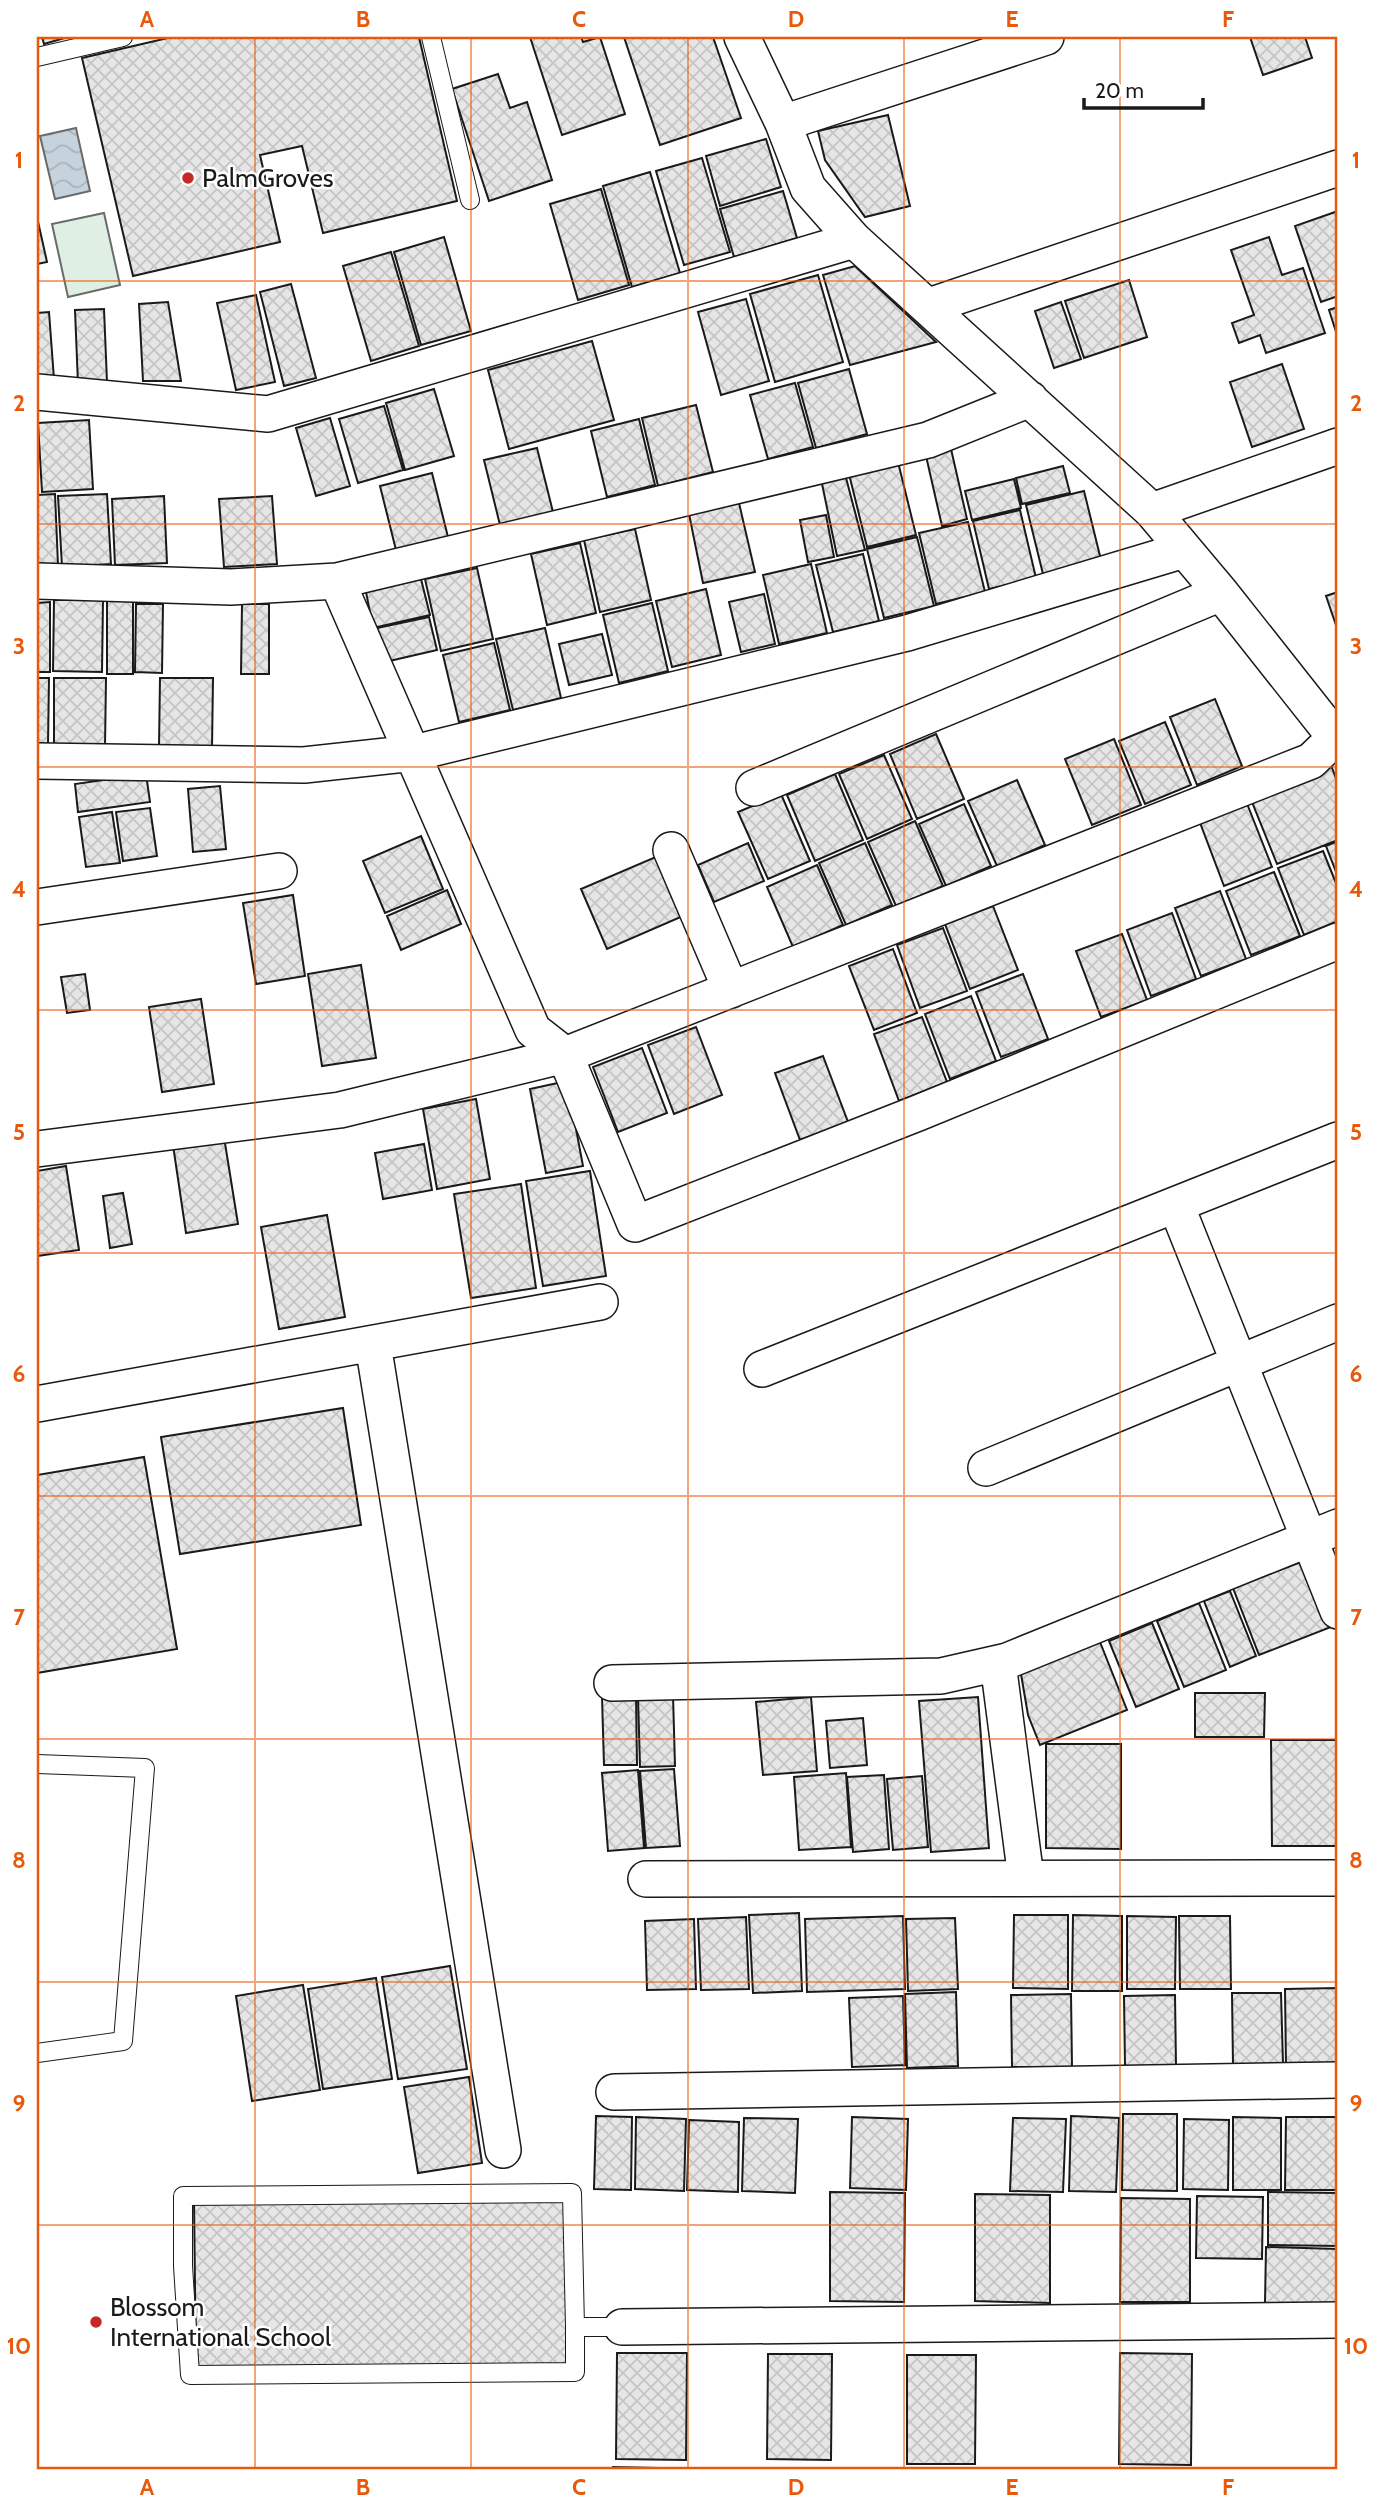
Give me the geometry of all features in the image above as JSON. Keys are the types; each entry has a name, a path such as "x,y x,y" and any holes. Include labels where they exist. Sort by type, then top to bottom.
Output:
{"street":[{"path":"37,1149 340,1110 565,1055 1311,761 1337,737 1152,512 854,240 808,188 783,123 742,37"},
{"path":"783,123 1046,37"},
{"path":"929,306 1338,167"},
{"path":"37,392 268,414 854,240"},
{"path":"37,581 231,587 337,581 928,440 1030,399"},
{"path":"1152,512 1338,446"},
{"path":"37,761 304,765 414,753 907,633 1184,550"},
{"path":"337,581 533,1030 565,1055 635,1224 918,1113 1338,941"},
{"path":"754,788 1221,593"},
{"path":"671,850 731,990"},
{"path":"37,907 279,871"},
{"path":"762,1369 1338,1140"},
{"path":"1176,1205 1237,1363 1323,1533 1338,1611"},
{"path":"37,1404 600,1302"},
{"path":"986,1468 1338,1322"},
{"path":"373,1344 503,2150"},
{"path":"612,1684 942,1676 998,1663 1323,1533"},
{"path":"998,1663 1026,1878"},
{"path":"646,1879 1338,1878"},
{"path":"614,2092 1338,2080"},
{"path":"622,2327 1338,2320"}],"lane":[{"path":"37,57 122,37"},
{"path":"431,37 470,200"},
{"path":"37,1764 145,1768 123,2041 37,2053"},
{"path":"572,2193 575,2327 575,2372 190,2375 183,2266 183,2196 572,2193"},
{"path":"575,2327 622,2327"}],"green space":[{"path":"104,213 120,285 68,297 52,224"}],"water":[{"path":"76,128 90,191 55,199 40,136"}],"building":[{"path":"42,37 68,37 44,44"},
{"name":"PalmGroves","path":"172,37 419,37 457,201 323,233 302,146 260,155 280,242 133,276 82,58"},
{"path":"530,37 581,37 583,42 600,37 625,114 562,135"},
{"path":"624,37 713,37 741,118 660,145"},
{"path":"1250,37 1305,37 1312,58 1263,75"},
{"path":"498,74 510,108 527,102 552,180 489,201 452,89"},
{"path":"888,115 910,206 865,217 825,160 818,131"},
{"path":"766,139 781,187 720,206 706,156"},
{"path":"702,158 730,252 684,265 656,171"},
{"path":"650,172 680,273 632,287 603,186"},
{"path":"601,189 629,285 578,300 550,204"},
{"path":"783,191 797,238 734,257 720,209"},
{"path":"1338,211 1338,296 1321,302 1295,226"},
{"path":"37,217 47,262 37,264"},
{"path":"444,237 471,331 421,345 394,252"},
{"path":"1269,237 1282,275 1303,268 1325,333 1266,353 1260,335 1239,343 1232,323 1254,315 1231,250"},
{"path":"391,252 419,346 371,361 343,266"},
{"path":"855,266 936,342 850,365 823,275"},
{"path":"818,275 843,362 775,382 750,294"},
{"path":"1129,280 1147,337 1084,358 1065,301"},
{"path":"291,284 316,378 284,386 260,292"},
{"path":"256,295 275,382 236,390 217,303"},
{"path":"746,299 769,381 721,395 698,312"},
{"path":"168,302 181,381 143,381 139,304"},
{"path":"1061,302 1081,359 1054,368 1035,311"},
{"path":"1338,307 1338,338 1329,310"},
{"path":"104,309 107,382 78,384 75,310"},
{"path":"49,312 54,379 37,381 37,313"},
{"path":"592,341 614,420 509,449 488,370"},
{"path":"1282,364 1304,429 1252,447 1230,382"},
{"path":"849,369 867,434 816,448 798,383"},
{"path":"795,383 813,447 768,459 750,395"},
{"path":"434,389 454,456 405,470 386,403"},
{"path":"696,405 713,472 658,486 642,418"},
{"path":"384,406 403,470 358,483 339,419"},
{"path":"330,418 350,486 316,496 296,428"},
{"path":"639,419 655,485 607,497 591,431"},
{"path":"89,420 93,489 42,492 38,423"},
{"path":"537,448 553,512 500,525 484,460"},
{"path":"951,449 967,519 942,526 926,456"},
{"path":"898,462 916,535 867,547 849,474"},
{"path":"1063,466 1070,493 1022,504 1016,478"},
{"path":"432,473 448,537 396,550 380,486"},
{"path":"845,474 865,550 837,556 821,479"},
{"path":"1014,479 1021,508 972,520 965,491"},
{"path":"1084,491 1101,560 1043,574 1026,505"},
{"path":"55,494 58,565 37,566 37,495"},
{"path":"107,494 111,564 62,567 58,496"},
{"path":"164,496 167,563 115,565 112,499"},
{"path":"272,496 277,564 224,567 219,499"},
{"path":"739,503 755,572 703,583 689,514"},
{"path":"1020,510 1036,578 989,589 973,521"},
{"path":"826,515 834,557 808,562 800,520"},
{"path":"968,522 985,592 936,604 919,533"},
{"path":"635,529 651,600 600,612 584,540"},
{"path":"917,537 934,606 884,618 867,549"},
{"path":"580,543 596,613 547,625 531,554"},
{"path":"863,554 879,621 833,632 816,565"},
{"path":"811,564 827,633 779,644 763,575"},
{"path":"477,568 493,639 441,651 425,579"},
{"path":"421,579 430,615 373,628 366,592"},
{"path":"706,589 721,655 672,667 656,601"},
{"path":"1338,592 1338,631 1326,596"},
{"path":"764,594 775,644 741,652 729,602"},
{"path":"54,600 103,600 102,672 53,671"},
{"path":"107,600 133,601 133,674 107,674"},
{"path":"50,602 50,672 37,672 37,603"},
{"path":"652,603 668,671 619,683 603,615"},
{"path":"136,604 163,604 162,673 135,672"},
{"path":"242,604 269,604 269,674 241,674"},
{"path":"429,617 437,650 385,662 377,628"},
{"path":"545,628 561,698 513,710 496,639"},
{"path":"602,634 612,675 569,685 559,644"},
{"path":"494,643 510,710 459,722 443,655"},
{"path":"37,678 49,678 48,744 37,744"},
{"path":"54,678 106,678 105,747 54,746"},
{"path":"160,678 213,678 212,748 159,747"},
{"path":"1215,699 1242,766 1197,785 1170,717"},
{"path":"1165,722 1191,785 1145,804 1119,741"},
{"path":"936,734 964,799 917,819 890,754"},
{"path":"1114,739 1141,805 1092,825 1065,759"},
{"path":"884,755 912,819 867,839 839,774"},
{"path":"1331,765 1338,784 1338,840 1277,864 1250,797"},
{"path":"146,774 150,802 78,812 75,784"},
{"path":"835,774 863,840 815,861 787,795"},
{"path":"1017,780 1045,845 997,866 968,801"},
{"path":"220,786 226,849 193,852 188,789"},
{"path":"781,794 810,861 768,879 738,812"},
{"path":"1246,801 1272,867 1224,886 1199,820"},
{"path":"964,804 991,866 946,886 919,824"},
{"path":"150,808 157,856 123,861 116,812"},
{"path":"112,812 120,863 86,867 79,817"},
{"path":"915,821 943,886 896,906 868,842"},
{"path":"421,836 443,889 385,913 363,861"},
{"path":"1338,841 1338,877 1326,846"},
{"path":"748,843 764,881 714,902 698,865"},
{"path":"865,843 892,905 846,925 819,863"},
{"path":"1323,851 1338,888 1338,921 1304,935 1278,868"},
{"path":"658,856 683,916 607,949 581,889"},
{"path":"817,865 843,925 793,947 767,887"},
{"path":"1274,872 1300,936 1251,955 1226,891"},
{"path":"447,890 461,924 401,950 387,916"},
{"path":"1220,891 1246,959 1201,976 1175,908"},
{"path":"293,895 305,976 256,984 243,903"},
{"path":"993,906 1018,970 970,989 945,924"},
{"path":"1172,913 1196,979 1151,996 1127,930"},
{"path":"943,928 967,991 920,1008 897,945"},
{"path":"1122,934 1147,1000 1101,1017 1076,951"},
{"path":"893,949 917,1013 874,1030 849,966"},
{"path":"361,965 376,1058 322,1066 308,974"},
{"path":"85,974 90,1010 67,1013 61,977"},
{"path":"1023,974 1048,1039 1001,1057 976,992"},
{"path":"971,996 996,1061 950,1079 925,1014"},
{"path":"201,999 214,1084 162,1092 149,1007"},
{"path":"922,1017 947,1082 899,1101 874,1034"},
{"path":"696,1027 722,1095 674,1114 648,1045"},
{"path":"642,1048 667,1113 618,1132 593,1067"},
{"path":"823,1056 848,1122 800,1140 775,1073"},
{"path":"567,1081 583,1166 546,1173 530,1089"},
{"path":"476,1099 490,1179 437,1189 423,1109"},
{"path":"224,1137 238,1224 186,1233 173,1145"},
{"path":"424,1144 432,1190 383,1199 375,1153"},
{"path":"66,1166 79,1250 37,1256 37,1171"},
{"path":"590,1171 606,1276 543,1286 526,1181"},
{"path":"521,1184 536,1288 471,1298 454,1194"},
{"path":"123,1193 132,1244 110,1248 103,1196"},
{"path":"327,1215 345,1317 279,1329 261,1227"},
{"path":"343,1408 361,1525 180,1554 161,1437"},
{"path":"144,1457 177,1649 37,1673 37,1475"},
{"path":"1306,1560 1331,1627 1259,1655 1233,1588"},
{"path":"1230,1591 1256,1656 1230,1667 1204,1601"},
{"path":"1199,1603 1226,1670 1184,1687 1157,1621"},
{"path":"1152,1623 1179,1689 1136,1707 1109,1641"},
{"path":"1100,1642 1127,1710 1040,1745 1028,1715 1021,1674"},
{"path":"1195,1693 1265,1693 1264,1737 1195,1737"},
{"path":"673,1695 675,1766 640,1767 638,1696"},
{"path":"636,1696 637,1765 604,1765 602,1697"},
{"path":"811,1697 817,1771 763,1775 756,1702"},
{"path":"978,1697 989,1848 931,1852 919,1701"},
{"path":"863,1718 867,1765 830,1768 826,1721"},
{"path":"1271,1740 1337,1740 1338,1846 1272,1846"},
{"path":"1046,1744 1121,1744 1121,1849 1046,1848"},
{"path":"674,1769 680,1846 646,1848 640,1771"},
{"path":"638,1770 644,1848 608,1851 602,1773"},
{"path":"846,1773 851,1847 799,1850 794,1777"},
{"path":"884,1775 889,1849 853,1852 847,1777"},
{"path":"922,1776 928,1847 893,1850 887,1779"},
{"path":"799,1913 802,1991 753,1993 749,1915"},
{"path":"1014,1915 1068,1915 1068,1989 1013,1988"},
{"path":"1073,1915 1122,1916 1122,1991 1072,1991"},
{"path":"903,1916 905,1989 807,1992 805,1919"},
{"path":"1127,1916 1176,1917 1175,1989 1127,1989"},
{"path":"1179,1916 1230,1916 1231,1989 1180,1989"},
{"path":"746,1917 749,1989 701,1990 698,1919"},
{"path":"955,1918 958,1989 908,1991 906,1919"},
{"path":"694,1919 696,1989 647,1990 645,1921"},
{"path":"450,1966 467,2069 398,2079 382,1977"},
{"path":"376,1978 392,2079 323,2089 308,1989"},
{"path":"303,1985 320,2090 252,2101 236,1996"},
{"path":"1338,1988 1338,2066 1286,2067 1285,1989"},
{"path":"956,1992 958,2066 907,2068 905,1994"},
{"path":"1232,1993 1281,1993 1283,2064 1233,2065"},
{"path":"1071,1994 1072,2067 1012,2067 1011,1995"},
{"path":"1175,1995 1176,2066 1125,2066 1124,1996"},
{"path":"903,1996 905,2065 852,2067 849,1998"},
{"path":"469,2077 482,2163 418,2173 404,2087"},
{"path":"1123,2114 1177,2114 1177,2191 1122,2190"},
{"path":"596,2116 632,2117 631,2190 594,2189"},
{"path":"1071,2116 1119,2118 1116,2192 1069,2191"},
{"path":"636,2117 686,2119 684,2191 635,2189"},
{"path":"852,2117 908,2119 906,2190 850,2188"},
{"path":"1233,2117 1281,2118 1281,2190 1233,2190"},
{"path":"1286,2117 1338,2117 1338,2190 1285,2190"},
{"path":"744,2118 798,2119 795,2193 742,2191"},
{"path":"1013,2118 1066,2119 1063,2192 1010,2191"},
{"path":"1184,2119 1229,2120 1228,2190 1183,2189"},
{"path":"689,2120 739,2122 738,2192 687,2190"},
{"path":"830,2192 905,2193 904,2302 830,2301"},
{"path":"1268,2192 1338,2193 1338,2246 1268,2245"},
{"path":"975,2194 1050,2195 1050,2303 975,2301"},
{"path":"1197,2196 1263,2197 1262,2259 1196,2258"},
{"path":"567,2197 569,2367 196,2371 194,2200"},
{"path":"1121,2198 1190,2199 1190,2302 1120,2302"},
{"path":"1266,2247 1338,2249 1338,2304 1265,2303"},
{"path":"617,2353 687,2353 686,2460 616,2459"},
{"path":"1120,2353 1192,2354 1191,2465 1119,2464"},
{"path":"768,2354 832,2354 831,2460 767,2459"},
{"path":"907,2355 976,2355 975,2464 907,2464"},
{"path":"659,2468 659,2469 613,2469"}],"place":[{"name":"PalmGroves","path":"188,178"},
{"name":"Blossom International School","path":"96,2322"}]}
